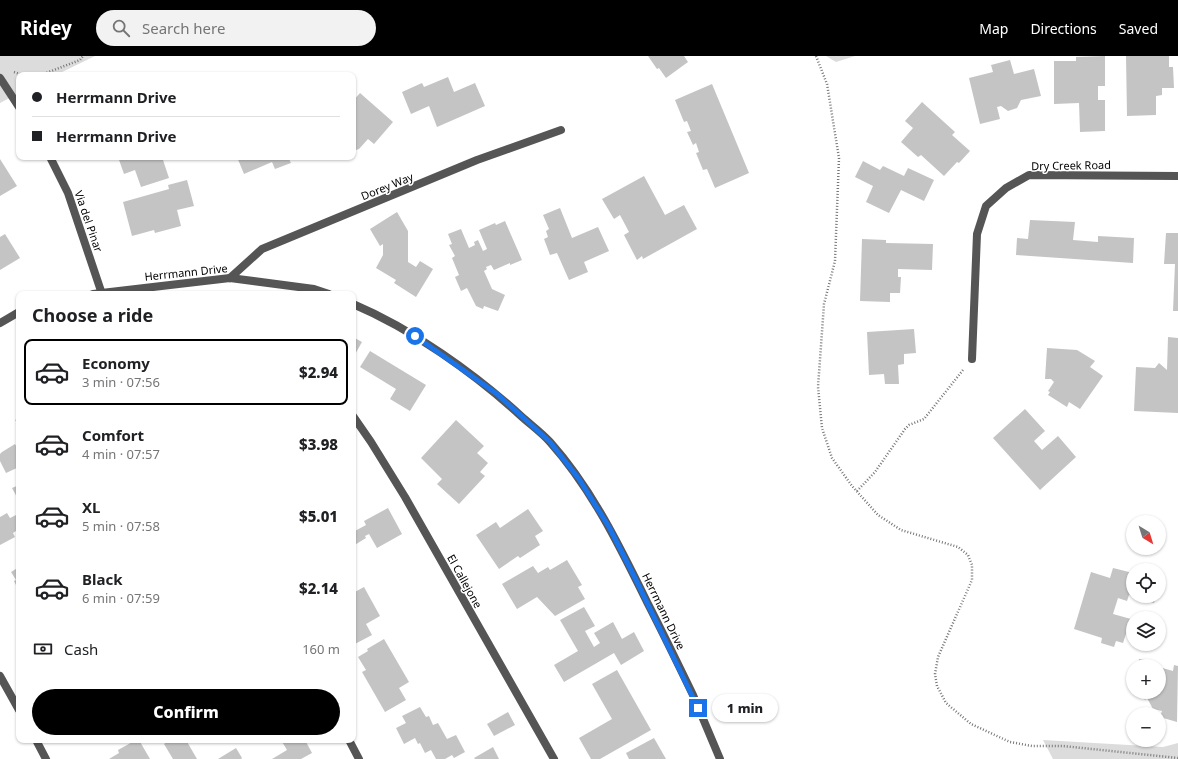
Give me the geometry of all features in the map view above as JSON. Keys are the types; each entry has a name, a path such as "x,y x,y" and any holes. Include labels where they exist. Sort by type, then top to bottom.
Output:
{"street":[{"path":"0,78 16,102"},
{"name":"Dorey Way","path":"230,278 262,249 476,160 561,130"},
{"name":"Via del Pinar","path":"52,160 68,192 101,291"},
{"name":"Dry Creek Road","path":"972,359 977,234 986,206 1006,188 1029,175 1178,176"},
{"name":"Herrmann Drive","path":"119,291 230,278 307,291"},
{"name":"Herrmann Drive","path":"356,305 383,318 415,336 448,359 497,394 550,442 579,479 609,527 693,695 720,759"},
{"path":"0,323 16,314"},
{"name":"El Callejone","path":"356,420 405,496 554,759"},
{"path":"0,676 16,705"},
{"path":"38,743 46,759"},
{"path":"350,743 359,759"}],"path":[{"path":"49,72 80,60 83,56"},
{"path":"816,56 827,84 839,158 835,261 824,304 818,387 822,428 832,458 857,491 878,514 901,530 958,547 968,555 972,565 972,580 938,657 935,674 936,686 946,703 971,724 1010,742 1032,746 1063,746 1178,758"},
{"path":"857,491 875,472 909,425 924,419 972,359"}],"shaded area":[{"path":"0,56 95,56 62,72 16,72 16,95 0,103"},
{"path":"826,56 855,56 836,62"},
{"path":"1043,740 1126,745 1126,747 1166,747 1178,743 1178,759 1053,759"}],"building":[{"path":"648,56 684,56 688,62 666,78 659,68 657,69"},
{"path":"1105,56 1105,86 1098,86 1098,100 1105,100 1105,131 1080,132 1079,103 1054,104 1054,61 1076,61 1076,57"},
{"path":"1126,56 1169,56 1169,67 1173,67 1174,88 1162,88 1162,95 1156,96 1156,115 1127,116"},
{"path":"1010,60 1014,74 1034,69 1041,96 1021,100 1017,108 1008,111 1001,106 997,107 1000,119 980,124 969,78 993,72 991,65"},
{"path":"448,77 454,92 475,83 485,106 437,127 429,106 411,114 402,92 422,83 424,87"},
{"path":"712,84 749,173 715,188 707,169 703,170 696,153 699,152 696,143 693,145 687,132 691,131 687,121 684,122 675,100"},
{"path":"360,93 393,122 374,144 368,139 359,149 356,150 356,98"},
{"path":"922,102 955,132 952,135 970,151 944,176 921,155 918,157 901,142 913,128 905,121"},
{"path":"0,159 17,186 0,196"},
{"path":"119,160 163,160 169,178 141,187 135,170 124,174"},
{"path":"238,160 290,160 291,163 275,169 272,162 244,174"},
{"path":"863,161 880,170 883,166 904,176 908,168 934,180 924,201 901,190 889,213 866,202 873,186 855,177"},
{"path":"644,176 665,215 684,205 697,229 643,259 642,256 637,260 624,235 629,232 620,215 614,219 602,199"},
{"path":"187,180 194,206 177,210 181,226 155,233 154,230 132,236 123,202 169,189 168,185"},
{"path":"560,208 572,238 598,227 609,251 584,262 588,272 569,280 557,253 550,255 544,239 548,237 546,231 549,229 543,215"},
{"path":"397,212 408,231 408,262 416,267 420,261 433,269 416,297 394,283 396,280 376,268 383,255 383,244 380,246 370,229"},
{"path":"1030,220 1075,222 1073,240 1098,242 1098,236 1134,238 1133,263 1016,255 1017,238 1028,239"},
{"path":"505,221 522,260 510,265 510,263 494,270 491,265 486,267 487,269 484,271 492,289 505,295 498,311 484,306 483,309 476,306 467,288 461,291 455,277 459,275 452,258 455,256 449,245 452,244 448,234 461,229 469,248 475,245 474,242 478,240 483,251 487,249 479,230 495,223 496,225"},
{"path":"1166,233 1178,233 1178,311 1173,311 1175,264 1164,264"},
{"path":"5,234 20,258 0,270 0,237"},
{"path":"862,239 886,240 886,243 933,244 932,270 898,269 898,277 901,277 900,293 890,293 890,302 860,301"},
{"path":"914,329 916,353 904,354 904,364 898,365 899,384 885,384 884,374 869,375 867,332"},
{"path":"1168,337 1178,338 1178,413 1134,411 1136,367 1155,368 1159,363 1167,370"},
{"path":"356,339 362,342 356,353"},
{"path":"1047,348 1077,350 1095,361 1090,367 1103,376 1080,409 1069,402 1067,407 1048,395 1050,392 1048,391 1054,382 1051,379 1045,379"},
{"path":"370,351 426,385 410,411 390,399 396,389 360,367"},
{"path":"1025,409 1045,431 1034,441 1042,450 1058,436 1076,457 1040,490 993,438"},
{"path":"456,420 484,446 477,453 488,463 480,472 485,476 459,504 437,484 442,479 421,458"},
{"path":"15,444 16,468 6,473 0,461 0,454"},
{"path":"16,486 16,495 12,488"},
{"path":"388,508 402,534 377,548 369,534 365,536 366,538 356,544 356,530 366,525 364,521"},
{"path":"528,509 543,531 535,536 540,545 520,558 518,556 499,569 476,535 496,522 500,528"},
{"path":"7,513 10,518 16,515 16,531 13,533 15,537 0,545 0,517"},
{"path":"567,560 582,585 578,587 585,599 555,616 537,597 517,609 502,584 533,566 538,573 548,567 550,570"},
{"path":"1113,568 1126,571 1126,601 1118,598 1113,614 1126,618 1126,634 1123,643 1116,641 1114,647 1101,643 1102,638 1074,629 1091,572 1110,578"},
{"path":"16,569 16,580 11,572"},
{"path":"364,587 380,616 366,624 372,635 356,643 356,591"},
{"path":"584,607 595,626 585,631 594,647 600,643 594,633 613,622 622,639 634,632 644,651 621,665 614,653 564,682 554,665 578,651 560,620"},
{"path":"384,639 409,682 399,688 406,700 385,712 362,672 366,670 358,657 368,651 367,649"},
{"path":"1174,665 1178,666 1177,722 1166,719 1166,707 1152,707 1148,699 1166,699 1166,669 1173,671"},
{"path":"617,670 651,730 600,759 591,759 579,738 612,719 592,684"},
{"path":"420,707 426,717 429,716 433,725 438,723 447,739 456,735 465,752 454,758 452,755 445,759 436,759 431,750 425,753 420,743 418,744 415,738 404,744 396,728 406,723 402,716"},
{"path":"508,712 515,725 494,736 487,724"},
{"path":"654,738 666,759 629,759 626,753"},
{"path":"131,743 141,743 150,759 109,759 119,753 118,750"},
{"path":"188,743 197,759 173,759 164,744"},
{"path":"283,743 307,743 312,753 301,759 272,759 287,750"},
{"path":"493,747 499,759 474,758"},
{"path":"236,748 242,758 241,759 218,759"}],"route":[{"path":"415,336 497,394 550,442 579,479 609,527 693,695 698,708"}]}
